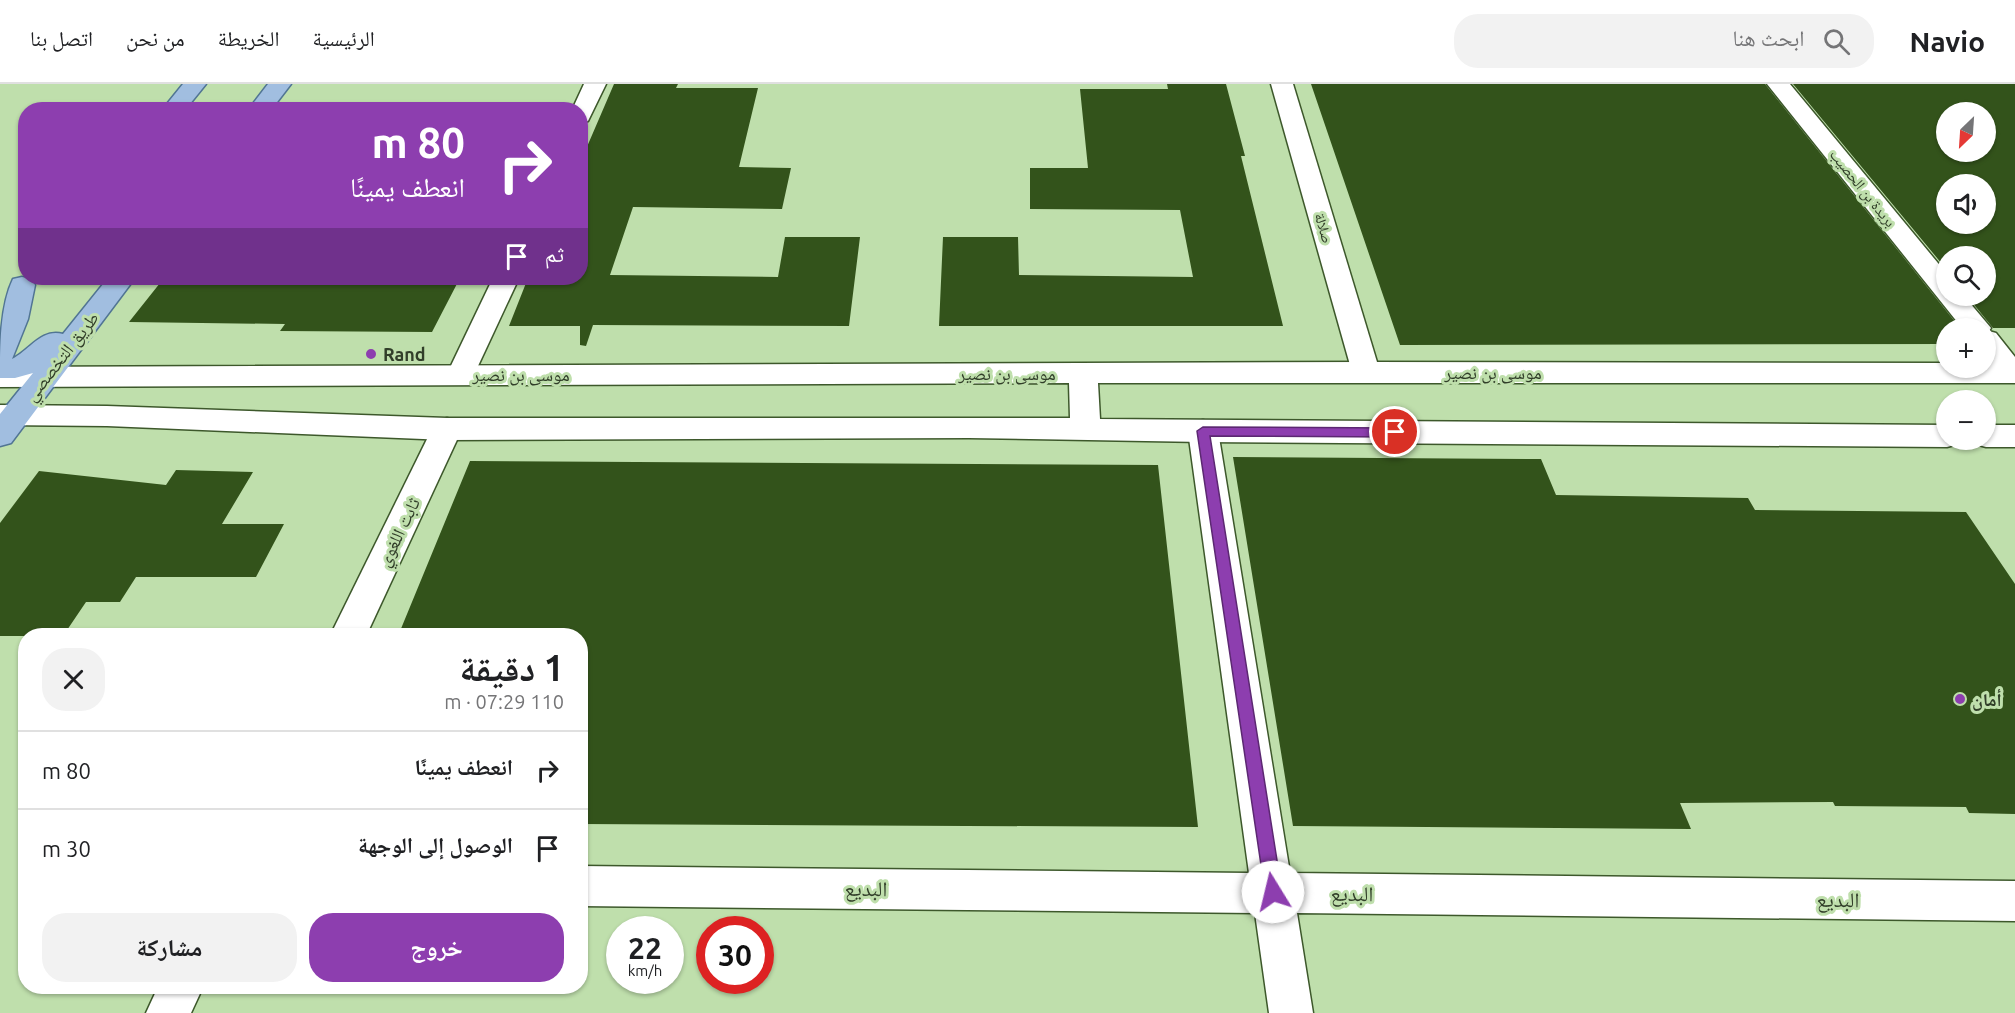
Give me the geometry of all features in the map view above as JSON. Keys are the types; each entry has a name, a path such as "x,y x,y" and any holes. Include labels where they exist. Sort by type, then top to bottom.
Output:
{"main road":[{"path":"180,102 195,84"},
{"path":"265,102 280,84"},
{"path":"0,310 22,285"},
{"path":"0,355 14,320 24,285"},
{"path":"0,368 6,370 21,368 114,285"},
{"name":"طريق التخصصي","path":"5,422 116,285"}],"street":[{"path":"587,102 596,84"},
{"name":"صلالة","path":"1282,84 1366,372"},
{"name":"بريدة بن الحصيب","path":"1779,84 1936,279"},
{"path":"460,374 503,285"},
{"name":"بريدة بن الحصيب","path":"1958,306 1968,318"},
{"path":"1996,352 2014,373"},
{"name":"موسى بن نصير","path":"0,377 1366,372 2014,373"},
{"path":"1083,373 1086,429"},
{"path":"122,377 74,384 59,396 57,407 63,412 107,416 447,429 969,427 1203,431 1936,436"},
{"path":"5,422 107,416"},
{"name":"ثابت اللغوي","path":"352,628 447,429"},
{"path":"1203,431 1291,1013"},
{"path":"1996,436 2015,436"},
{"name":"البديع","path":"588,886 2015,901"},
{"path":"168,1013 178,994"}],"building":[{"path":"614,84 678,84 676,88 758,88 739,167 791,168 782,209 633,207 610,275 778,277 785,237 860,237 849,326 593,325 586,346 580,345 580,326 509,326 525,285 588,285 588,144"},
{"path":"1167,84 1226,84 1245,156 1241,156 1283,326 939,326 943,237 1018,237 1019,275 1193,277 1180,210 1030,209 1030,168 1088,168 1080,89 1168,89"},
{"path":"1311,84 1765,84 1936,298 1936,306 1942,306 1952,318 1936,318 1936,344 1400,345"},
{"path":"1793,84 2015,84 2015,328 1996,328 1996,318 1985,318 1975,306 1996,306 1996,246 1936,246 1936,257"},
{"path":"158,285 456,285 432,332 280,331 285,324 129,322"},
{"path":"1233,457 1541,459 1556,495 1748,498 1755,510 1966,512 2015,584 2015,814 1969,813 1966,807 1835,806 1833,802 1680,803 1691,829 1293,826"},
{"path":"470,461 1158,465 1198,827 588,824 588,628 401,628"},
{"path":"176,470 253,472 222,524 284,524 256,577 136,577 120,602 86,602 68,628 18,628 18,636 0,636 0,523 39,471 166,485"}],"place":[{"name":"Rand","path":"371,354"},
{"name":"أمان","path":"1960,699"}],"route":[{"path":"1273,892 1203,431 1395,432"}]}
